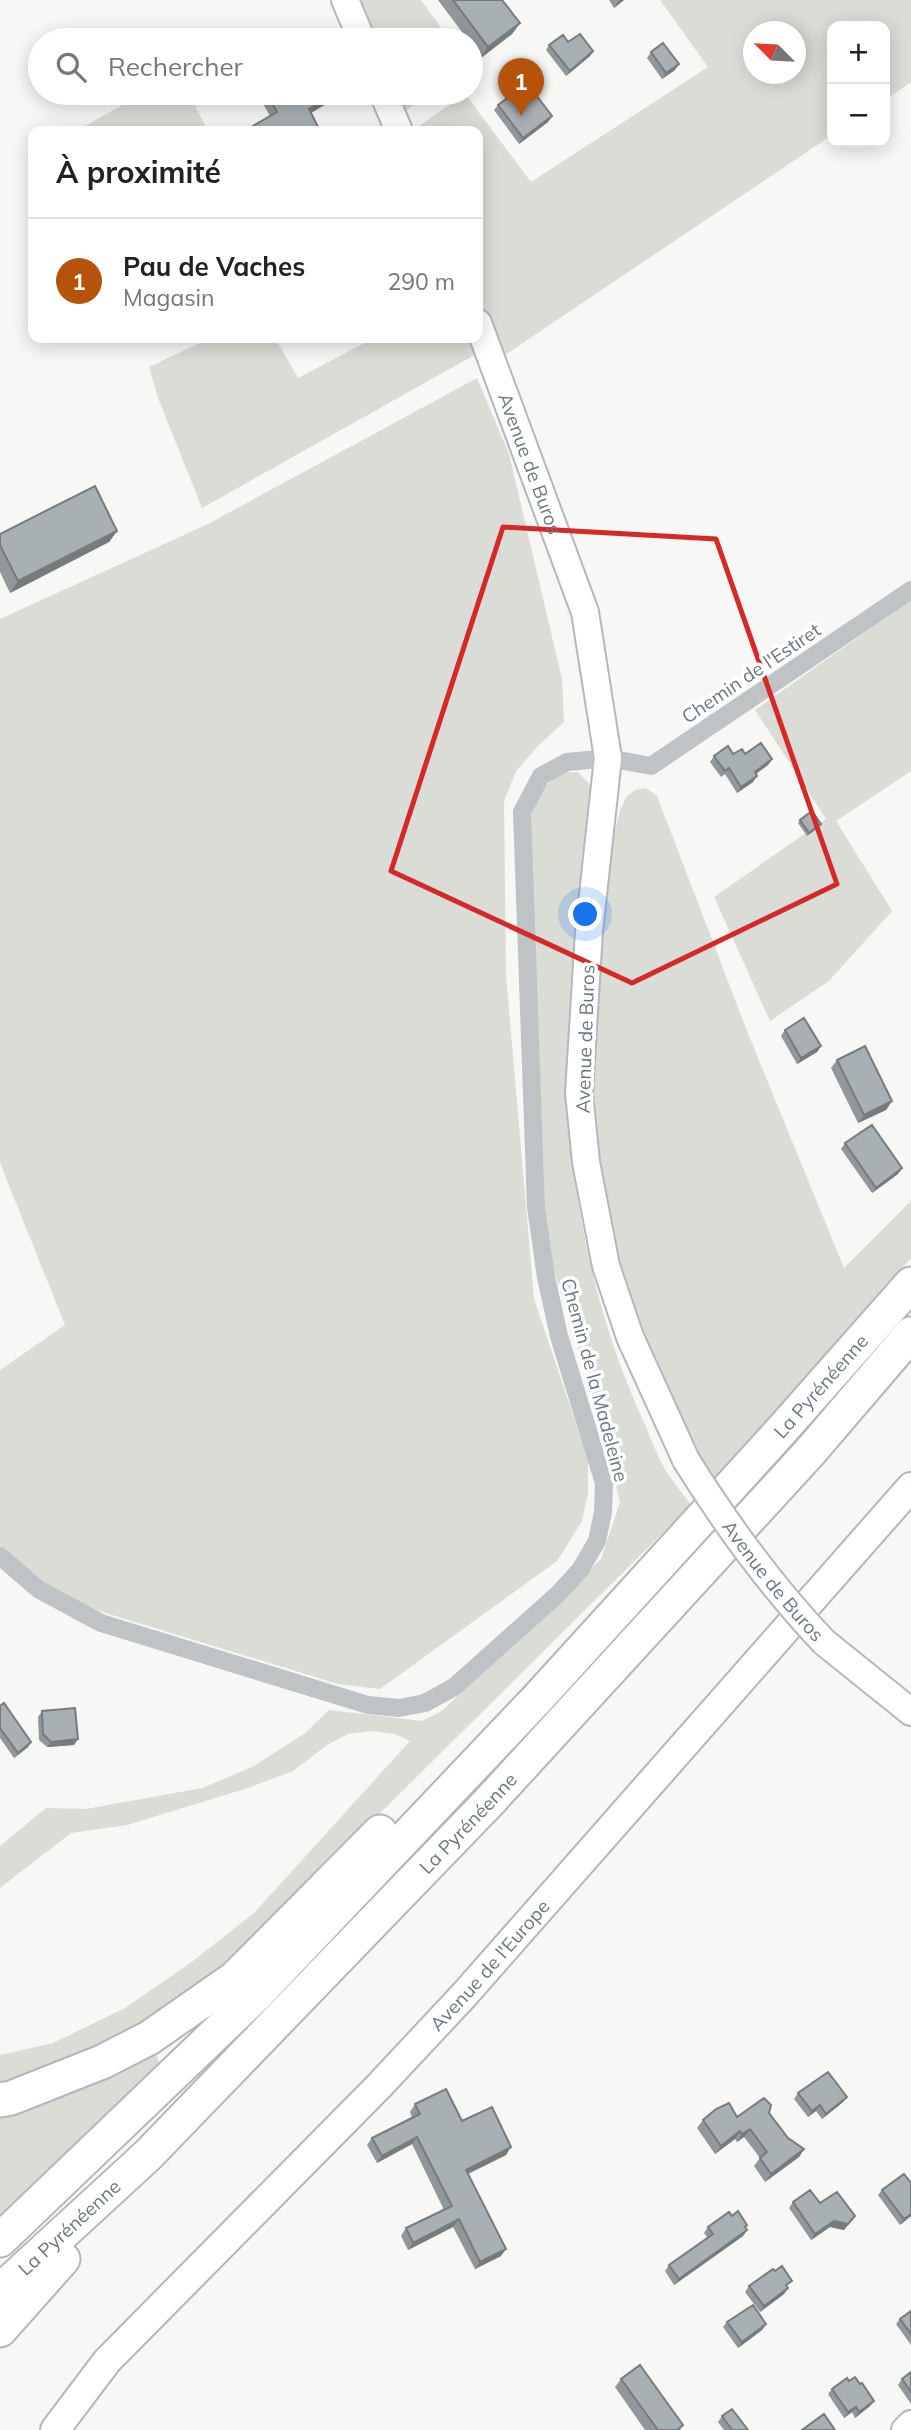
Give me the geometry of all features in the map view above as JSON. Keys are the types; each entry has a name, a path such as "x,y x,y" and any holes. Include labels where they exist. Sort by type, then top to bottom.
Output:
{"highway":[{"name":"La Pyrénéenne","path":"0,2240 257,1994 537,1699 911,1284"},
{"name":"La Pyrénéenne","path":"0,2291 148,2155 498,1793 810,1452 911,1334"},
{"path":"0,2100 102,2062 149,2038 235,1978 501,1711 537,1699"},
{"path":"0,2330 44,2278 122,2198 148,2155"}],"main road":[{"name":"Avenue de l'Europe","path":"55,2430 107,2361 440,2022 911,1487"}],"street":[{"path":"345,0 357,28"},
{"path":"388,105 397,126"},
{"name":"Avenue de Buros","path":"483,337 585,612 608,758 589,931 580,1080 586,1162 606,1266 630,1337 686,1460 750,1557 786,1602 824,1642 911,1712"},
{"name":"Chemin de l'Estiret","path":"608,758 651,766 911,590"},
{"name":"Chemin de la Madeleine","path":"0,1556 38,1589 101,1623 369,1705 398,1708 425,1703 454,1687 558,1594 580,1570 597,1541 603,1512 604,1483 559,1336 546,1277 536,1207 522,812 541,776 567,762 608,758"},
{"path":"905,2430 911,2424"}],"highlighted area":[{"path":"503,527 716,539 837,884 632,983 391,871"}],"shaded area":[{"path":"355,0 421,0 441,28 366,28"},
{"path":"660,0 911,0 911,82 890,97 890,21 827,21 827,138 502,357 483,308 483,126 419,126 449,105 473,105 531,182 708,67"},
{"path":"123,105 194,105 205,126 85,126"},
{"path":"398,105 414,105 402,113"},
{"path":"199,343 278,343 298,378 364,343 474,343 478,353 202,508 158,398 149,367"},
{"path":"477,378 509,454 562,679 564,722 516,771 504,801 506,975 534,1299 588,1459 588,1493 582,1521 557,1561 380,1689 338,1684 99,1611 30,1576 0,1550 0,1370 65,1325 0,1163 0,619 208,524"},
{"path":"911,600 911,771 836,821 892,911 829,981 770,1021 714,897 826,819 755,710"},
{"path":"566,772 578,772 592,787 569,1009 569,1113 581,1218 605,1321 622,1370 662,1465 691,1505 221,1971 121,2043 0,2089 0,2055 53,2043 125,2008 193,1961 254,1913 410,1741 395,1734 371,1731 348,1734 327,1745 293,1771 248,1788 127,1825 71,1833 0,1888 0,1846 46,1808 86,1809 202,1788 252,1767 304,1734 329,1710 422,1721 442,1711 601,1559 620,1502 596,1404 554,1271 545,1208 530,811 544,788"},
{"path":"646,788 657,796 749,1036 844,1268 911,1201 911,1258 714,1480 692,1446 628,1304 614,1250 596,1148 591,1092 592,1017 607,865 620,810 627,796 635,790"},
{"path":"154,2049 161,2066 0,2219 0,2111"}],"building":[{"path":"453,0 502,0 520,23 488,47 483,40 483,28 474,28"},
{"path":"580,34 593,51 570,71 549,45 563,35 568,42"},
{"path":"663,43 679,64 666,73 651,52"},
{"path":"527,83 552,116 523,138 498,105"},
{"path":"273,105 316,105 309,109 318,126 253,126 277,112"},
{"path":"95,486 117,531 18,581 0,545 0,534"},
{"path":"761,743 772,759 755,772 757,776 741,787 729,768 725,771 714,756 728,746 733,754 742,749 745,754"},
{"path":"812,811 821,824 809,833 800,820"},
{"path":"804,1018 821,1046 801,1058 785,1030"},
{"path":"865,1046 892,1101 864,1115 837,1060"},
{"path":"872,1125 902,1168 876,1188 845,1143"},
{"path":"4,1703 31,1742 18,1753 0,1728 0,1706"},
{"path":"75,1708 78,1739 51,1742 43,1734 42,1711"},
{"path":"828,2072 847,2097 826,2114 820,2105 812,2111 798,2093"},
{"path":"446,2089 462,2121 492,2107 511,2147 466,2170 506,2249 480,2262 459,2219 413,2243 406,2228 452,2206 417,2137 382,2156 372,2138 420,2114 415,2104"},
{"path":"764,2098 771,2105 769,2113 788,2138 804,2149 771,2174 760,2158 767,2152 750,2129 742,2134 740,2131 721,2146 703,2120 729,2103 737,2117"},
{"path":"904,2174 911,2183 911,2214 904,2219 882,2190"},
{"path":"810,2190 820,2203 837,2192 855,2216 848,2224 834,2221 815,2234 793,2202"},
{"path":"738,2211 747,2225 747,2230 679,2279 669,2265 713,2234 708,2227 729,2212 732,2216"},
{"path":"782,2266 792,2281 786,2285 788,2288 764,2306 749,2286"},
{"path":"753,2305 766,2324 742,2342 727,2322"},
{"path":"911,2311 911,2334 900,2319"},
{"path":"640,2365 683,2425 677,2430 658,2430 621,2379"},
{"path":"911,2372 911,2392 902,2379"},
{"path":"855,2377 874,2401 859,2412 856,2407 848,2412 832,2389 847,2378 849,2381"},
{"path":"732,2409 748,2430 732,2430 722,2416"},
{"path":"824,2414 835,2430 802,2430"}],"place":[{"name":"Pau de Vaches","path":"521,116"}]}
